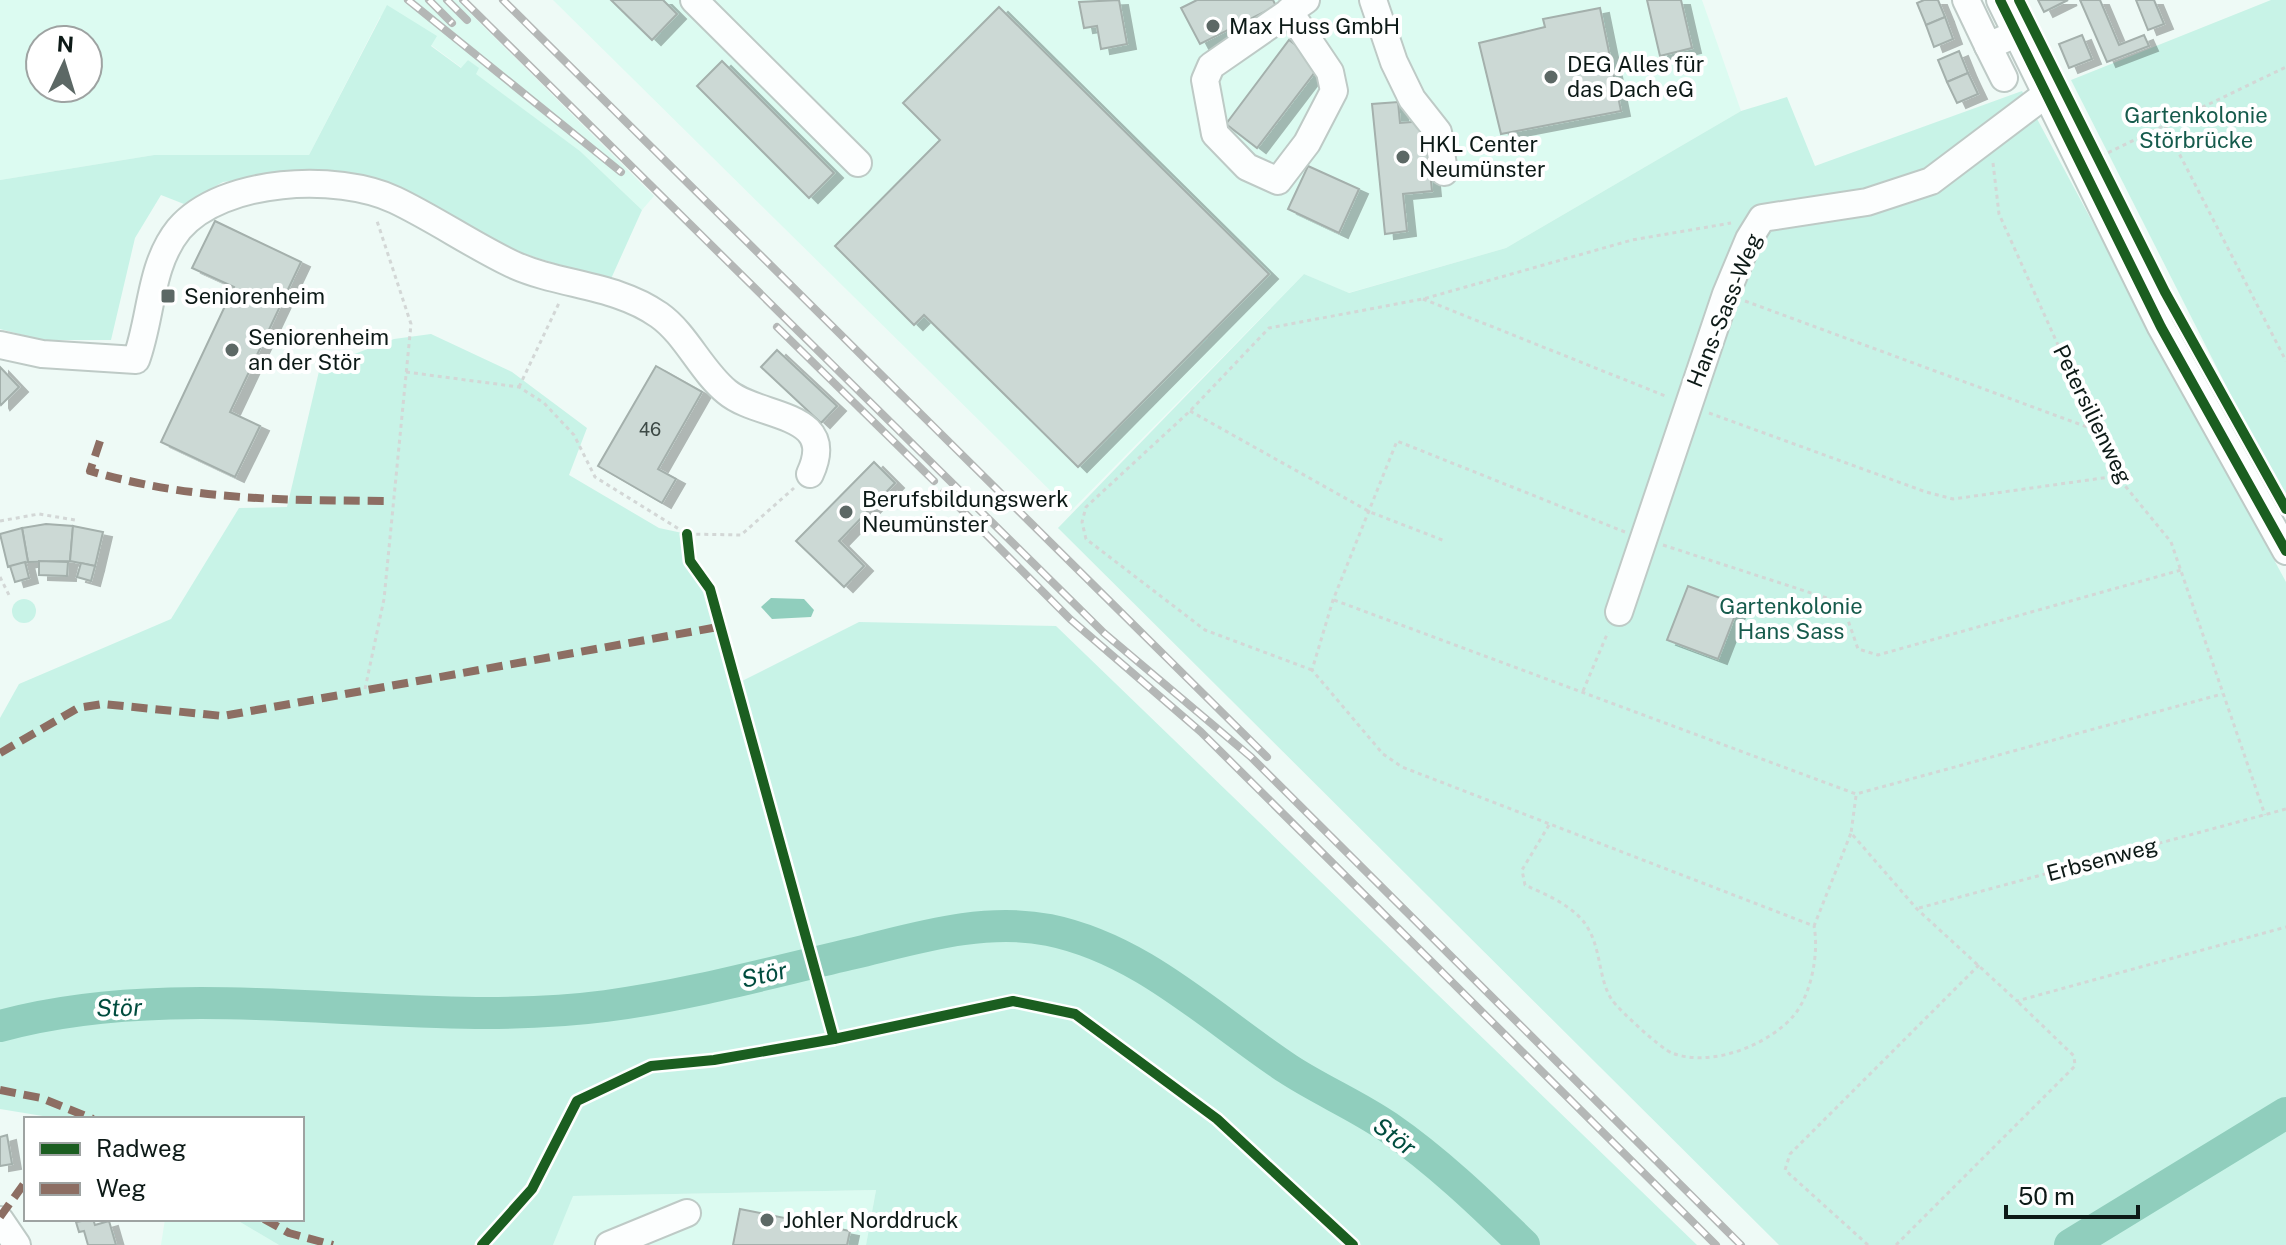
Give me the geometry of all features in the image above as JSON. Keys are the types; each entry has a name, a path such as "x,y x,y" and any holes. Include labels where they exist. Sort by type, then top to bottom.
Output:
{"street":[{"path":"694,0 858,163"},
{"path":"1373,0 1394,62 1412,99 1438,132 1444,172"},
{"path":"1966,0 2004,78"},
{"path":"2000,0 2161,327 2286,551"},
{"path":"1298,6 1330,72 1334,91 1307,143 1278,181 1247,167 1215,134 1205,80 1211,66 1298,6"},
{"path":"1988,46 2016,34"},
{"name":"Hans-Sass-Weg","path":"1619,612 1726,294 1749,239 1762,218 1867,202 1931,181 2045,95"},
{"path":"0,345 42,354 136,360 145,336 158,267 168,245 201,209 229,195 265,188 313,185 361,189 393,199 513,265 631,299 662,316 725,391 744,405 799,422 811,432 816,445 816,459 810,474"},
{"path":"609,1245 687,1213"},
{"path":"0,1220 17,1245"}],"path":[{"path":"2079,164 2286,67"},
{"path":"2165,126 2286,361"},
{"path":"361,189 387,244 411,324 384,599 365,689"},
{"path":"1762,218 1632,240 1423,299 1269,328 1190,411 1086,507 1082,522 1086,539 1205,630 1312,670 1383,754 1402,767 1814,926"},
{"path":"519,387 569,283"},
{"path":"1726,294 2100,431"},
{"path":"1423,299 1687,405 1953,499 2117,476"},
{"path":"406,372 519,387 544,403 574,435 595,477 687,534 741,535 810,474"},
{"path":"1190,411 1370,512 1445,541"},
{"path":"1312,670 1333,600 1397,441 1642,538 1842,603 1858,649 1878,655 2181,570"},
{"path":"0,521 39,514 75,520"},
{"path":"0,577 9,595"},
{"path":"1333,600 1856,794 2222,694"},
{"path":"1583,691 1619,612"},
{"path":"1549,825 1522,870 1525,885 1559,901 1589,929 1611,1000 1670,1053 1695,1057 1737,1051 1775,1034 1796,1012 1808,986 1817,942 1814,926 1851,833 1856,794"},
{"path":"1851,833 1917,909 2074,1056 2075,1066 1896,1245"},
{"path":"2017,1001 2286,927"},
{"path":"1868,1245 1785,1170 1790,1154 1979,965"}],"shaded area":[{"path":"0,0 457,0 654,196 642,210 580,151 475,74 478,68 468,60 462,68 431,45 436,37 380,17 309,155 154,155 0,180"},
{"path":"553,0 1702,0 1741,111 1506,248 1348,293 1304,274 1071,511"},
{"path":"771,598 804,599 814,610 811,617 772,619 761,607"},
{"path":"876,1190 866,1245 553,1245 572,1196"},
{"path":"165,1221 238,1221 279,1245 161,1245"}],"green space":[{"name":"Gartenkolonie Störbrücke","path":"2271,0 2286,0 2286,504 2071,80"},
{"path":"387,5 437,36 431,46 461,68 468,60 479,68 476,74 580,151 642,210 610,281 522,253 366,178 262,177 223,182 184,204 161,195 135,238 111,340 42,340 0,329 0,180 154,155 309,155"},
{"name":"Gartenkolonie Hans Sass","path":"2022,91 2286,582 2286,1245 1779,1245 1058,528 1304,274 1349,293 1506,248 1741,111 1787,97 1815,166"},
{"path":"431,334 512,372 587,428 569,475 659,528 687,534 690,561 710,589 736,684 859,622 1056,626 1697,1245 866,1245 876,1190 573,1196 553,1245 279,1245 238,1221 304,1221 304,1117 49,1117 0,1109 0,718 19,684 171,619 239,508 287,507 320,367 394,339"},
{"path":"24,599 33,602 36,611 33,620 24,623 15,620 12,611 15,602"}],"building":[{"path":"611,0 663,0 677,14 652,40"},
{"path":"1119,0 1127,44 1101,49 1097,26 1084,28 1079,2"},
{"name":"Max Huss GmbH","path":"1197,0 1273,0 1276,6 1200,44 1181,8"},
{"path":"1647,0 1681,0 1692,48 1660,56"},
{"path":"1938,0 1945,17 1926,25 1917,3"},
{"path":"2038,0 2068,0 2044,12"},
{"path":"2080,0 2100,0 2119,45 2144,35 2149,46 2107,62"},
{"path":"2136,0 2154,0 2164,24 2148,30"},
{"path":"999,7 1269,274 1078,467 924,315 914,325 835,246 940,140 903,103"},
{"name":"DEG Alles für das Dach eG","path":"1600,8 1621,111 1501,134 1479,43 1545,27 1543,19"},
{"path":"1945,17 1953,39 1934,47 1926,25"},
{"path":"2082,35 2092,59 2069,68 2059,44"},
{"path":"1289,40 1321,64 1257,148 1226,124"},
{"path":"1959,51 1968,73 1947,82 1938,60"},
{"path":"722,61 834,173 809,198 697,86"},
{"path":"1968,73 1978,94 1957,103 1947,82"},
{"name":"HKL Center Neumünster","path":"1398,102 1400,123 1425,121 1432,191 1403,194 1407,231 1385,234 1372,104"},
{"path":"1308,166 1359,189 1339,233 1288,209"},
{"name":"Seniorenheim an der Stör","path":"215,221 301,262 230,412 260,426 235,477 161,442 234,287 192,268"},
{"path":"777,350 837,406 821,423 761,367"},
{"path":"656,366 702,392 658,469 676,479 662,503 598,466"},
{"path":"0,367 19,387 1,405 0,403"},
{"name":"Berufsbildungswerk Neumünster","path":"874,462 895,483 839,541 864,566 844,587 796,541"},
{"path":"46,524 73,526 70,561 28,562 22,528"},
{"path":"73,526 103,532 95,566 70,561"},
{"path":"22,528 28,562 8,567 0,534"},
{"path":"39,561 68,562 67,576 39,575"},
{"path":"25,562 29,578 15,582 10,566"},
{"path":"81,563 95,566 91,581 77,577"},
{"path":"1688,586 1739,605 1718,659 1667,640"},
{"path":"7,1135 12,1164 0,1166 0,1137"},
{"name":"Johler Norddruck","path":"740,1209 850,1231 847,1245 733,1245"},
{"path":"94,1221 95,1225 109,1221 116,1245 88,1245 84,1231 79,1232 76,1222"}],"waterway":[{"name":"Stör","path":"0,1026 74,1011 149,1004 225,1003 455,1013 531,1012 606,1006 700,989 951,931 1000,926 1049,930 1083,939 1145,969 1288,1069 1388,1127 1441,1168 1524,1245"},
{"name":"Stör","path":"2070,1245 2286,1113"}],"railway":[{"path":"408,0 621,172"},
{"path":"429,0 452,23"},
{"path":"447,0 467,20"},
{"path":"463,0 1104,633 1251,757 1741,1245"},
{"path":"503,0 1267,757"},
{"path":"777,327 934,481"},
{"path":"944,492 1070,619 1201,732 1716,1245"}],"marked path":[{"path":"100,441 90,471 128,481 240,497 391,501"},
{"path":"0,753 78,708 103,704 223,716 718,627"},
{"path":"0,1090 41,1098 88,1117"},
{"path":"0,1217 24,1184"},
{"path":"268,1221 289,1233 333,1245"}],"cycle path":[{"path":"2000,0 2161,327 2286,551"},
{"path":"2019,0 2165,292 2286,509"},
{"path":"687,534 690,561 710,589 834,1039"},
{"path":"482,1245 532,1189 577,1101 651,1066 714,1060 834,1039 1013,1001 1075,1014 1217,1119 1353,1245"}],"place":[{"name":"Max Huss GmbH","path":"1213,26"},
{"name":"DEG Alles für das Dach eG","path":"1551,77"},
{"name":"HKL Center Neumünster","path":"1403,157"},
{"name":"Seniorenheim","path":"168,296"},
{"name":"Seniorenheim an der Stör","path":"232,350"},
{"name":"Berufsbildungswerk Neumünster","path":"846,512"},
{"name":"Johler Norddruck","path":"767,1220"}]}
